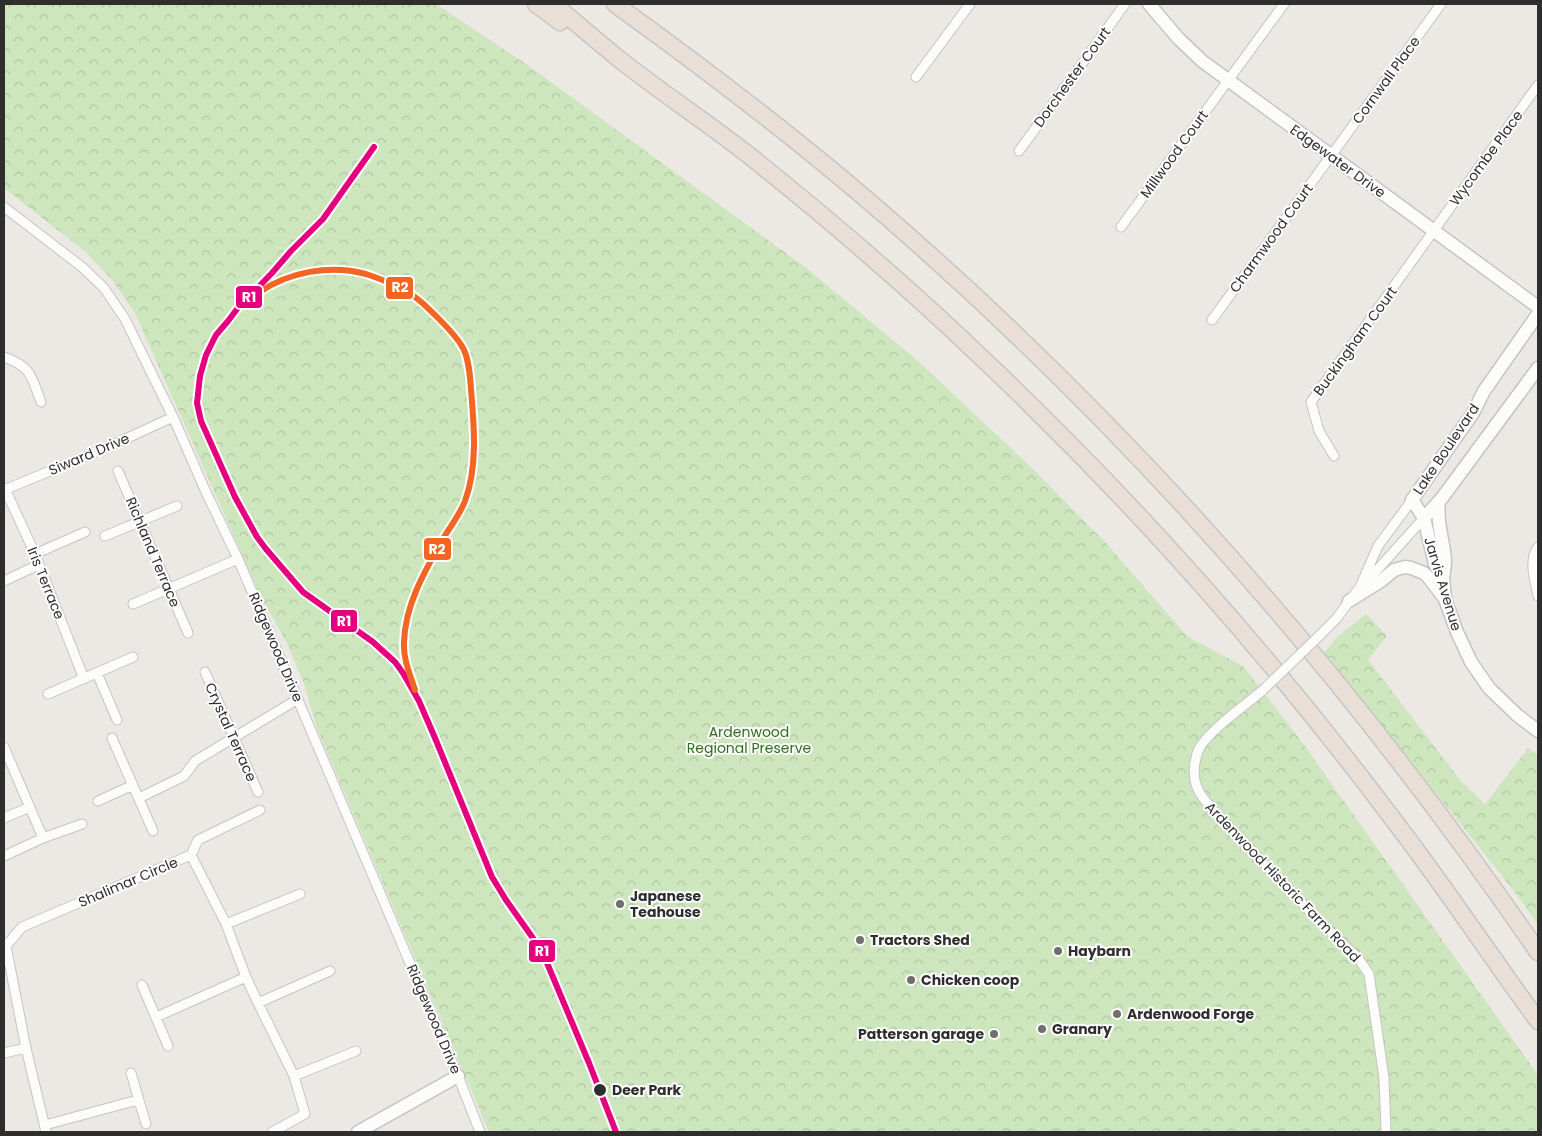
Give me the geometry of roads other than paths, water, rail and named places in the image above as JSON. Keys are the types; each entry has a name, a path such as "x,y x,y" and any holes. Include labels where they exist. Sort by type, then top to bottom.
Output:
{"highway":[{"path":"536,4 575,33 619,59"},
{"path":"553,4 619,59 749,156 907,289 982,358 1121,497 1198,581 1334,742 1392,816 1450,895 1538,1021"},
{"path":"615,4 774,123 858,192 936,261 1076,394 1151,470 1300,636 1368,720 1437,811 1538,952"},
{"path":"624,4 669,43"}],"street":[{"path":"916,77 970,4"},
{"name":"Dorchester Court","path":"1019,151 1125,4"},
{"name":"Edgewater Drive","path":"1149,4 1178,38 1202,61 1538,306"},
{"name":"Millwood Court","path":"1121,227 1284,4"},
{"name":"Cornwall Place","path":"1331,156 1441,4"},
{"name":"Wycombe Place","path":"1433,231 1538,85"},
{"name":"Charmwood Court","path":"1212,320 1331,156"},
{"name":"Ridgewood Drive","path":"4,207 82,267 104,288 125,319 173,417 205,490 238,558 480,1132"},
{"name":"Buckingham Court","path":"1334,456 1319,431 1311,402 1433,231"},
{"name":"Lake Boulevard","path":"1360,587 1378,546 1473,413 1484,391 1538,314"},
{"path":"4,357 18,362 28,371 41,402"},
{"name":"Lake Boulevard","path":"1319,636 1336,619 1360,587 1439,502 1538,368"},
{"name":"Siward Drive","path":"5,489 108,447 173,417"},
{"name":"Richland Terrace","path":"118,471 188,633"},
{"name":"Iris Terrace","path":"5,489 35,554 84,679"},
{"name":"Jarvis Avenue","path":"1412,500 1424,518 1434,564 1443,577 1446,599 1457,632 1471,662 1489,688 1517,715 1538,731"},
{"path":"1439,502 1437,512 1438,524 1445,562 1443,577"},
{"path":"105,536 177,506"},
{"path":"35,554 85,532"},
{"path":"1538,547 1532,562 1538,596"},
{"path":"133,604 238,558"},
{"path":"4,580 38,565"},
{"path":"1349,601 1381,581 1394,570 1405,567 1424,573 1446,599"},
{"name":"Ardenwood Historic Farm Road","path":"1319,636 1263,690 1212,733 1200,747 1195,764 1195,781 1202,797 1215,812 1320,922 1358,958 1370,974 1384,1078 1386,1132"},
{"path":"48,694 133,657"},
{"name":"Crystal Terrace","path":"205,672 258,792"},
{"path":"96,673 117,720"},
{"path":"139,798 184,776 195,761 298,699"},
{"path":"112,738 153,831"},
{"path":"4,747 44,838"},
{"path":"98,801 134,785"},
{"path":"4,818 30,807"},
{"path":"191,855 198,840 260,810"},
{"path":"4,856 82,824"},
{"name":"Shalimar Circle","path":"46,1129 26,1048 5,947 22,927 191,855 226,924 246,977 294,1076 305,1114 272,1132"},
{"path":"226,924 300,894"},
{"path":"258,1003 330,971"},
{"path":"156,1017 246,977"},
{"path":"142,985 168,1046"},
{"path":"4,1053 26,1048"},
{"path":"294,1076 356,1051"},
{"path":"132,1073 146,1124"},
{"path":"358,1132 458,1076"},
{"path":"46,1129 138,1100"}],"place":[{"name":"Japanese Teahouse","path":"620,904"},
{"name":"Tractors Shed","path":"860,940"},
{"name":"Haybarn","path":"1058,951"},
{"name":"Chicken coop","path":"911,980"},
{"name":"Ardenwood Forge","path":"1117,1014"},
{"name":"Granary","path":"1042,1029"},
{"name":"Patterson garage","path":"994,1034"},
{"name":"Deer Park","path":"600,1090"}],"park label":[{"name":"Ardenwood Regional Preserve","path":"749,740"}]}
